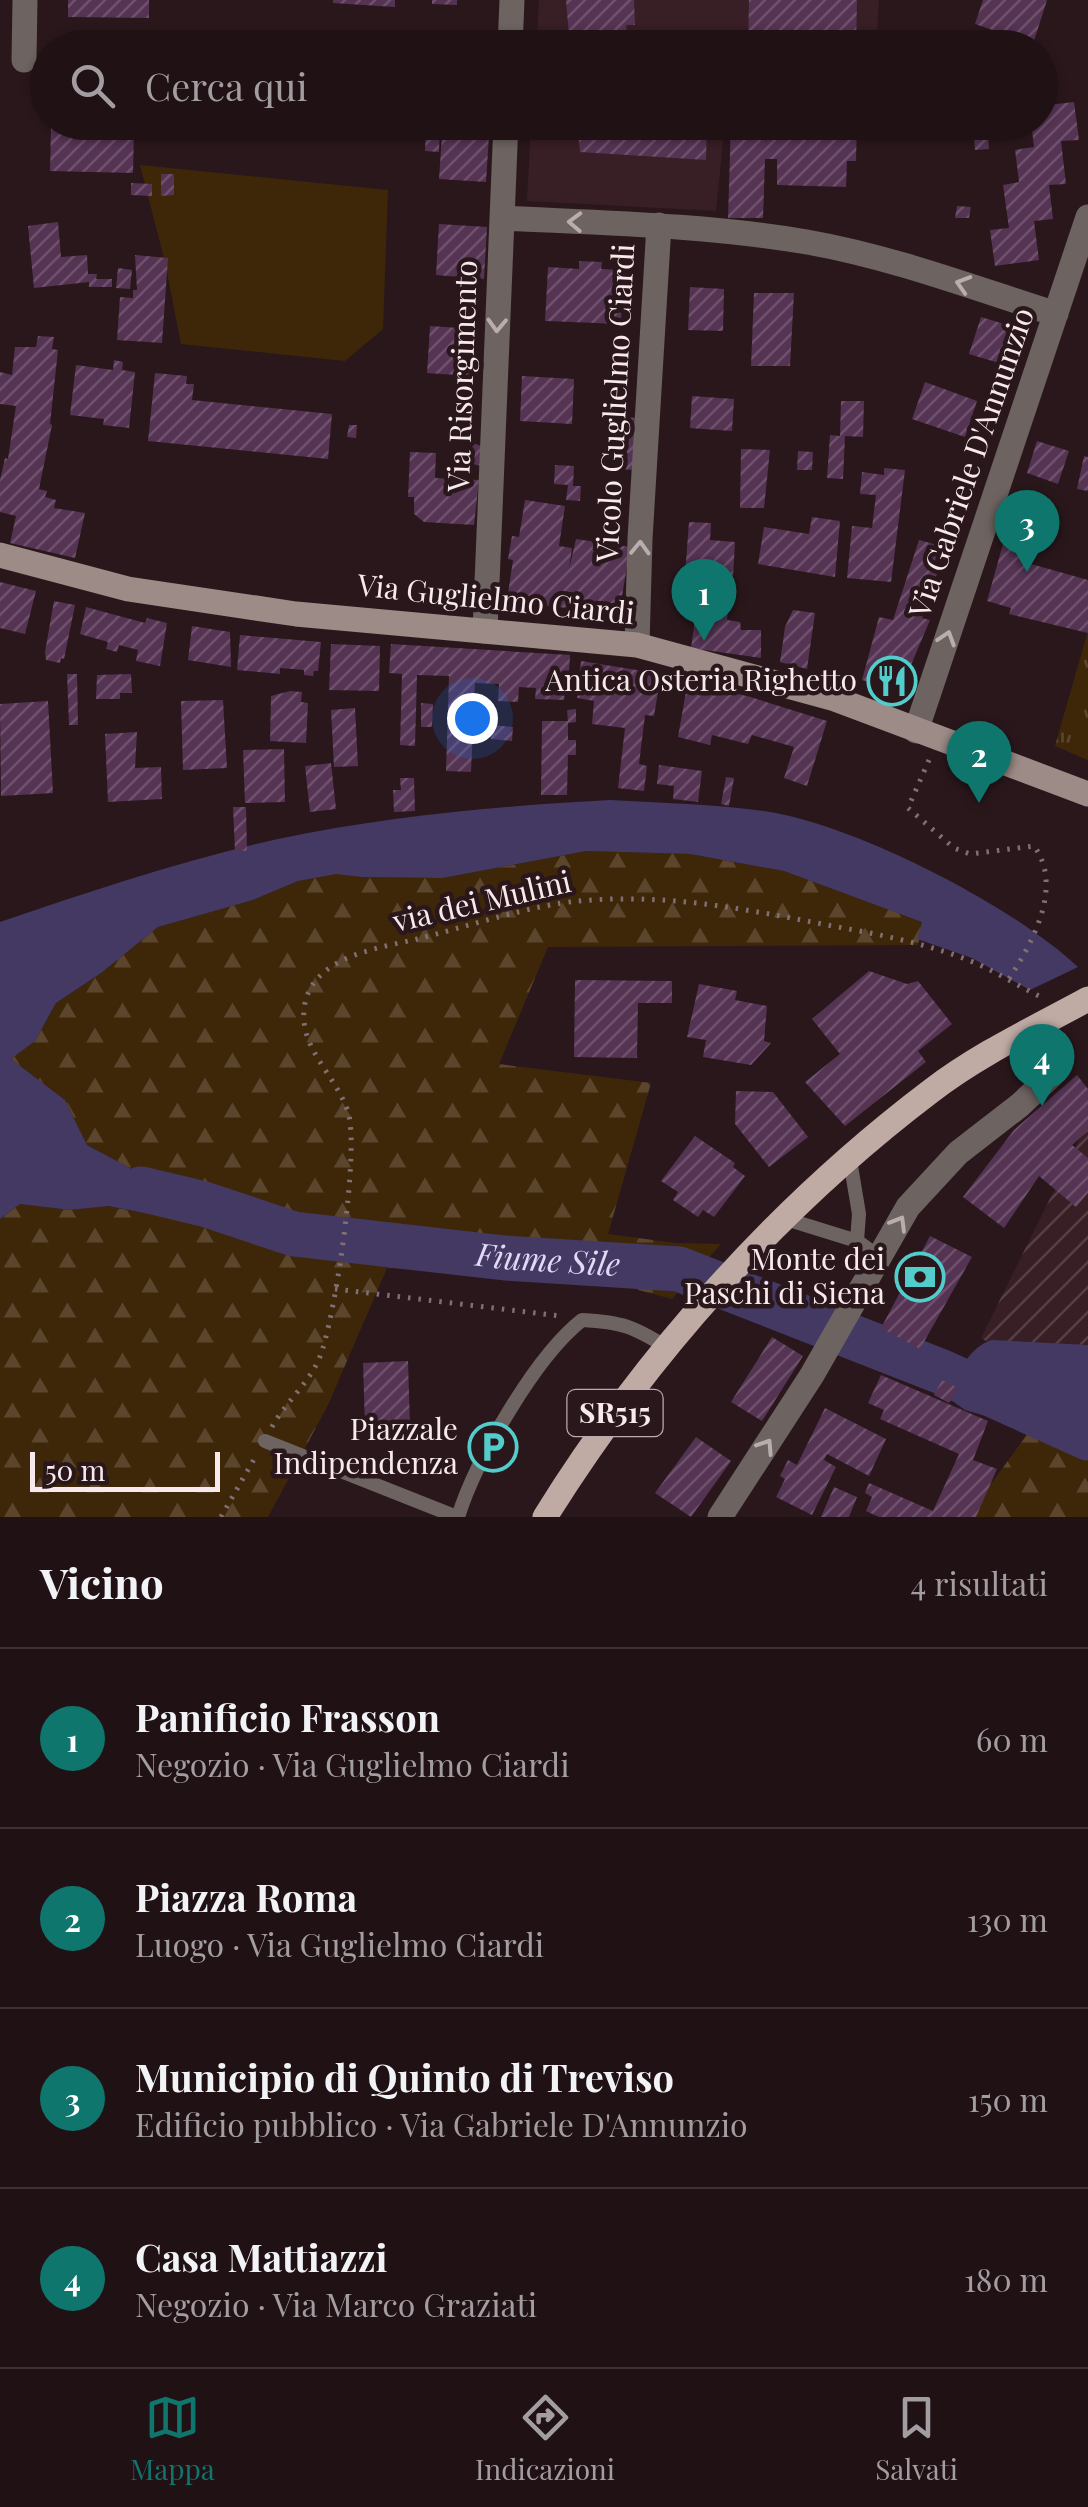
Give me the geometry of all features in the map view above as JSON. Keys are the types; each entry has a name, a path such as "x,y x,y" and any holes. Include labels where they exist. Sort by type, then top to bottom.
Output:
{"main road":[{"name":"Via Guglielmo Ciardi","path":"0,555 128,589 296,614 637,645 835,699 1088,794"},
{"name":"SR515","path":"544,1517 608,1422 694,1316 786,1220 931,1091 984,1054 1078,1004"}],"street":[{"path":"24,60 25,0"},
{"path":"511,30 512,0"},
{"name":"Via Risorgimento","path":"485,631 505,140"},
{"name":"Via Gabriele D'Annunzio","path":"927,735 1056,314 1078,279 1088,217"},
{"path":"502,218 659,225 807,242 902,265 1056,314"},
{"name":"Vicolo Guglielmo Ciardi","path":"637,645 659,225"},
{"path":"720,1517 823,1356 908,1207 958,1152 1020,1105 1056,1071 1033,1030"}],"lane":[{"path":"850,1160 859,1214 857,1242"},
{"path":"786,1220 857,1242 878,1257"},
{"path":"265,1441 458,1517 467,1489 517,1401 562,1336 582,1320 630,1325 668,1348"}],"path":[{"path":"927,735 908,808 954,848 970,854 1034,846 1042,858 1046,874 1040,922 1008,980"},
{"name":"via dei Mulini","path":"335,1289 352,1142 349,1114 334,1080 306,1035 305,1003 314,982 336,963 378,948 577,901 692,900 918,944 1078,1004"},
{"path":"222,1517 265,1441 318,1362 335,1289 514,1308 582,1320"}],"shaded area":[{"path":"539,0 879,0 877,30 537,30"},
{"path":"530,140 723,140 716,211 527,201"},
{"path":"610,800 764,811 841,832 974,894 1050,943 1078,967 1030,990 972,958 917,939 922,922 784,871 690,854 586,851 443,878 336,874 298,881 253,900 158,927 56,1003 35,1041 11,1059 65,1100 87,1145 141,1174 202,1196 200,1211 170,1218 108,1206 70,1210 20,1204 0,1219 0,922 173,866 278,839 443,813"},
{"path":"1088,1122 1088,1345 986,1341 981,1338"},
{"path":"992,1340 1088,1345 1088,1454 1052,1423 1031,1429 965,1410 955,1403 955,1384 963,1365 976,1349"}],"green space":[{"path":"140,165 388,190 383,329 345,361 181,344"},
{"path":"1088,631 1088,760 1055,746"},
{"path":"586,851 690,854 784,871 923,922 918,945 548,947 499,1064 651,1083 608,1234 675,1243 721,1244 672,1299 609,1282 387,1268 328,1405 268,1517 0,1517 0,1219 20,1204 70,1210 107,1206 169,1218 202,1196 141,1174 87,1145 65,1100 11,1059 35,1041 56,1003 158,927 253,900 298,881 336,873 443,878"},
{"path":"1052,1423 1088,1454 1088,1517 967,1517 1031,1429"}],"building":[{"path":"68,0 149,0 149,18 68,17"},
{"path":"395,0 395,7 333,3"},
{"path":"432,0 457,0 457,5 432,4"},
{"path":"566,0 634,0 635,25 626,25 626,30 568,30"},
{"path":"749,0 857,0 856,30 748,30"},
{"path":"983,0 1047,0 1037,30 992,30 975,24"},
{"path":"1074,102 1079,140 1061,141 1066,184 1049,185 1053,219 1034,221 1039,260 995,266 990,230 1009,228 1003,185 1019,182 1015,150 1034,147 1033,140 1058,140 1058,104"},
{"path":"51,140 134,140 133,173 50,171"},
{"path":"425,140 439,140 439,152 425,151"},
{"path":"442,140 489,140 486,182 439,179"},
{"path":"579,140 707,140 706,160 580,152"},
{"path":"730,140 766,140 766,146 766,140 857,140 856,161 847,161 846,187 777,185 777,159 765,159 763,218 728,218"},
{"path":"974,140 988,140 989,149 975,150"},
{"path":"161,174 174,174 174,195 161,196"},
{"path":"131,183 152,184 152,196 131,195"},
{"path":"957,206 971,207 969,218 955,218"},
{"path":"58,222 61,257 87,255 88,274 97,274 96,279 112,279 112,287 89,287 89,282 34,288 28,226"},
{"path":"439,224 487,227 484,279 436,275"},
{"path":"135,255 168,258 162,343 117,340 120,297 133,298 133,290 137,290"},
{"path":"579,261 602,262 601,269 623,270 621,324 545,321 548,267 579,269"},
{"path":"118,268 132,270 130,289 116,288"},
{"path":"690,287 724,289 723,331 688,330"},
{"path":"754,293 794,293 790,366 751,366"},
{"path":"981,317 1014,327 1002,364 969,354"},
{"path":"430,326 475,329 473,376 427,373"},
{"path":"38,336 54,337 52,349 58,350 52,425 39,489 47,491 45,497 56,500 54,508 85,513 75,558 10,543 16,516 0,512 0,480 5,458 8,459 16,406 0,404 0,372 12,375 15,347 36,347"},
{"path":"114,360 123,362 122,370 135,372 129,428 103,425 104,419 70,415 76,365 113,370"},
{"path":"155,373 187,376 186,384 194,384 192,400 332,414 328,459 148,441"},
{"path":"522,376 574,379 572,424 520,421"},
{"path":"925,382 977,401 965,437 912,419"},
{"path":"692,396 734,399 732,431 690,428"},
{"path":"841,401 864,401 863,437 845,436 843,479 827,478 830,435 840,436"},
{"path":"617,417 637,418 635,470 614,469"},
{"path":"349,425 357,425 356,438 347,437"},
{"path":"1037,441 1069,451 1058,484 1027,473"},
{"path":"471,442 486,448 485,467 469,463"},
{"path":"741,449 770,450 764,508 740,508"},
{"path":"798,451 813,452 812,470 797,470"},
{"path":"410,452 436,453 435,478 479,480 474,525 424,522 414,514 414,497 408,497"},
{"path":"1084,456 1088,457 1088,491 1077,489"},
{"path":"555,465 574,466 573,486 581,486 580,501 566,500 568,485 554,484"},
{"path":"884,468 905,470 891,582 847,578 852,526 872,528 876,495 860,494 862,472 884,475"},
{"path":"525,500 565,506 559,546 572,548 569,569 576,539 630,547 619,615 507,600 512,536 519,537"},
{"path":"812,517 840,521 835,577 758,564 764,527 809,534"},
{"path":"1010,519 1041,528 1031,564 1088,580 1088,633 1009,614 1011,608 987,601"},
{"path":"689,522 711,523 710,540 735,542 733,577 685,574"},
{"path":"919,540 941,546 935,561 941,562 922,618 930,620 900,691 862,680 879,617 893,620"},
{"path":"0,582 36,591 25,634 0,628"},
{"path":"54,601 75,605 60,663 46,660 45,652"},
{"path":"697,606 728,609 727,620 740,622 741,630 761,630 761,658 691,648"},
{"path":"86,607 145,623 147,618 167,623 160,666 136,661 138,650 119,645 117,652 106,649 108,642 80,634"},
{"path":"793,610 815,613 807,669 780,662 785,627"},
{"path":"192,626 230,632 231,667 188,660"},
{"path":"240,635 321,642 318,671 313,676 304,675 304,670 280,668 280,674 237,670"},
{"path":"331,644 380,646 379,691 329,690"},
{"path":"391,644 570,655 568,691 564,700 535,699 536,688 519,687 518,702 498,701 499,684 475,683 471,772 446,771 449,676 417,675 415,746 400,745 402,674 389,673"},
{"path":"581,661 661,674 654,716 645,715 639,764 647,766 644,791 618,788 625,728 592,724 594,701 577,698"},
{"path":"67,674 77,674 78,725 69,725"},
{"path":"131,674 132,693 120,693 120,699 96,699 97,675"},
{"path":"688,680 707,683 706,689 744,695 827,721 807,786 784,778 794,747 752,735 748,744 712,735 710,745 678,737"},
{"path":"302,692 301,702 308,703 306,743 270,741 271,696"},
{"path":"223,700 227,768 183,770 181,701"},
{"path":"48,701 53,793 1,796 0,704"},
{"path":"421,703 433,704 432,727 421,727"},
{"path":"355,708 358,766 334,767 331,710"},
{"path":"576,709 576,722 568,723 567,710"},
{"path":"542,721 568,721 568,740 576,740 576,755 568,755 567,795 541,795"},
{"path":"492,725 513,727 512,741 491,739"},
{"path":"137,732 135,768 161,767 162,799 108,802 105,734"},
{"path":"284,749 285,802 245,803 243,750"},
{"path":"331,763 336,809 310,812 305,766"},
{"path":"659,765 702,771 698,802 673,799 674,786 657,784"},
{"path":"726,777 734,778 729,806 721,804"},
{"path":"400,778 414,778 415,811 394,812 393,790 401,790"},
{"path":"233,807 246,807 247,851 235,851"},
{"path":"869,971 907,984 918,981 952,1024 918,1051 926,1062 845,1126 805,1082 840,1054 812,1019"},
{"path":"575,980 672,981 672,1003 638,1003 637,1058 574,1057"},
{"path":"699,984 737,991 735,1000 767,1006 764,1041 771,1043 751,1065 703,1057 706,1040 687,1037"},
{"path":"1077,1075 1088,1089 1088,1131 1072,1145 1088,1158 1088,1193 1076,1207 1039,1176 1004,1228 963,1197 1014,1130"},
{"path":"736,1091 773,1092 808,1137 769,1167 735,1124"},
{"path":"695,1136 735,1163 733,1167 745,1176 714,1217 703,1210 698,1217 673,1200 678,1192 661,1181"},
{"path":"930,1236 972,1257 920,1349 881,1328"},
{"path":"772,1337 803,1356 762,1421 731,1402"},
{"path":"408,1361 410,1426 365,1427 363,1363"},
{"path":"881,1375 988,1421 973,1460 997,1469 976,1517 879,1517 866,1511 872,1497 865,1493 869,1483 933,1511 959,1454 880,1419 884,1410 868,1403"},
{"path":"942,1380 958,1388 949,1403 934,1395"},
{"path":"825,1408 886,1439 869,1476 827,1454 824,1460 836,1467 812,1515 776,1497 785,1479 780,1476 788,1460 797,1465"},
{"path":"696,1437 731,1461 691,1517 655,1493"},
{"path":"834,1487 857,1497 849,1517 821,1517"}],"waterway":[{"name":"Fiume Sile","path":"141,1189 204,1204 294,1234 505,1258 679,1269 942,1372 1088,1438"}],"place":[{"name":"Municipio di Quinto di Treviso","path":"1027,572"},
{"name":"Panificio Frasson","path":"704,641"},
{"name":"Antica Osteria Righetto","path":"892,681"},
{"name":"Piazza Roma","path":"979,803"},
{"name":"Casa Mattiazzi","path":"1042,1106"},
{"name":"Monte dei Paschi di Siena","path":"920,1277"},
{"name":"Piazzale Indipendenza","path":"493,1447"}]}
